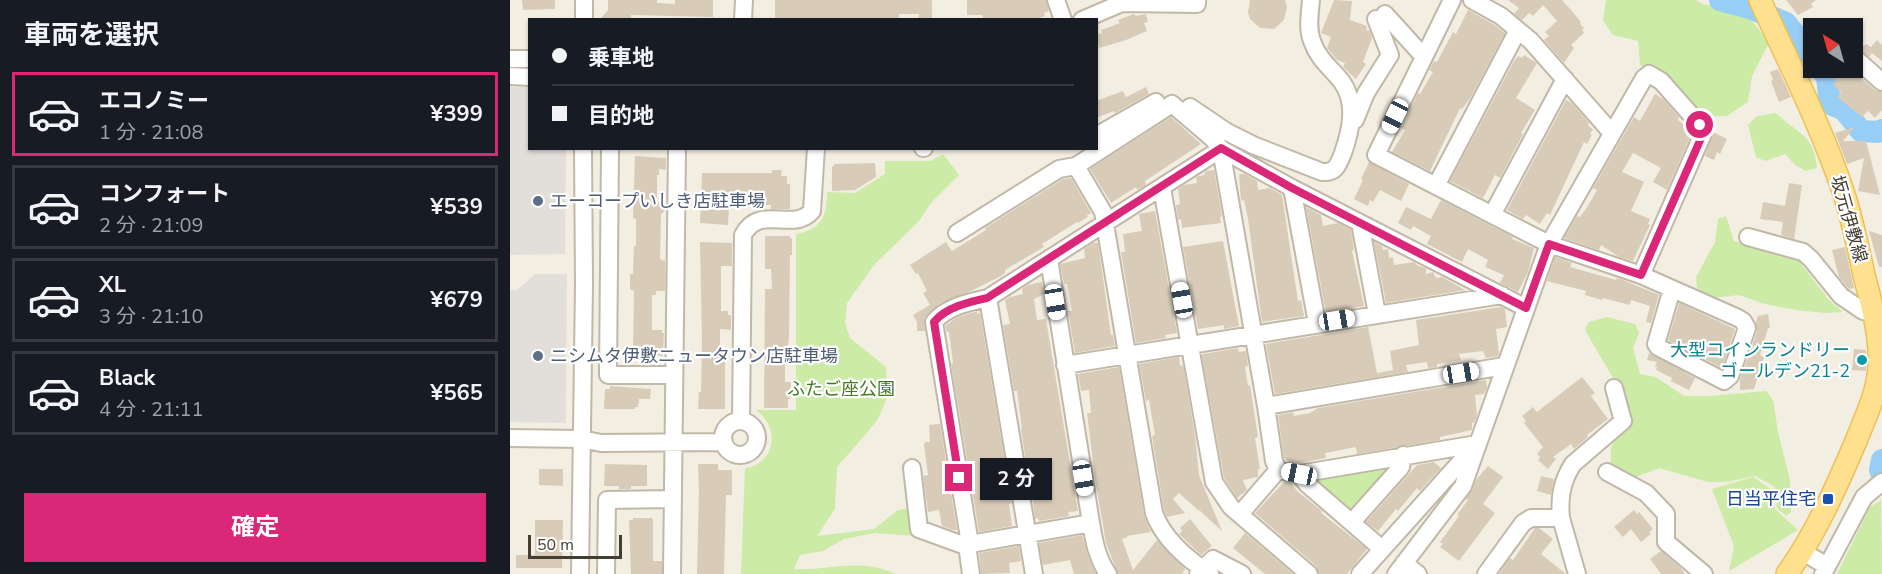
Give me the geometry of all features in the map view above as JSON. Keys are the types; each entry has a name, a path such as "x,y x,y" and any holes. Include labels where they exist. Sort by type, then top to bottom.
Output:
{"main road":[{"name":"坂元伊敷線","path":"1760,1 1827,148 1844,193 1880,337 1879,369 1868,412 1836,489 1803,552 1787,574"}],"street":[{"path":"584,18 585,0"},
{"path":"743,18 744,0"},
{"path":"1056,0 1063,18"},
{"path":"1086,18 1122,2 1197,4 1197,0"},
{"path":"1311,0 1309,21 1311,38 1321,59 1341,81 1351,101 1349,134"},
{"path":"1452,0 1376,155 1549,244 1641,275 1743,321 1748,328 1730,376 1724,381 1658,348 1655,340 1672,289"},
{"path":"1472,0 1501,16 1531,41 1611,132"},
{"path":"1174,101 1253,146 1330,173 1337,168 1366,93 1390,55 1381,16 1424,57"},
{"path":"1436,186 1518,30"},
{"path":"510,59 528,59"},
{"path":"1863,64 1882,82"},
{"path":"1418,574 1400,569 1463,486 1549,244 1611,132 1644,78 1649,74 1657,77 1700,125 1702,136 1641,275"},
{"path":"510,76 528,76"},
{"path":"1492,214 1565,79"},
{"path":"1098,135 1170,96 1221,148 1292,188 1526,308"},
{"path":"957,233 1059,169 1076,166 1174,101"},
{"path":"971,574 968,552 970,544 934,322 939,316 965,303 987,298 1162,188 1221,148"},
{"path":"1221,148 1274,461 1278,470"},
{"path":"580,574 583,150"},
{"path":"610,150 608,375 674,375"},
{"path":"672,574 677,150"},
{"path":"741,421 743,235 751,223 759,220 802,219 812,211 816,150"},
{"path":"1076,166 1103,212 1126,356 1154,513 1159,528 1203,572 1213,559 1242,574"},
{"path":"1162,188 1214,482 1231,507 1309,574"},
{"path":"1292,188 1317,323"},
{"path":"1360,223 1377,314"},
{"path":"1748,237 1803,252 1840,296 1863,311 1875,313"},
{"path":"1049,259 1096,551 1101,565 1108,574"},
{"path":"1065,365 1502,295"},
{"path":"987,298 1034,574"},
{"path":"1266,406 1504,366"},
{"path":"1577,574 1561,518 1560,502 1568,472 1573,464 1623,421 1614,388"},
{"path":"741,421 747,422 756,430 757,442 751,452 740,455 729,451 724,438 730,424 741,421"},
{"path":"510,438 582,439 601,433 672,438 724,438"},
{"path":"1278,470 1299,474 1477,444"},
{"path":"1360,574 1477,444"},
{"path":"1352,522 1401,467 1403,455"},
{"path":"912,468 920,529 963,544 1091,523"},
{"path":"1240,514 1278,470"},
{"path":"1607,472 1646,494 1666,514 1666,542 1704,574"},
{"path":"1299,474 1306,484 1382,549"},
{"path":"1803,552 1825,570 1864,497 1879,483"},
{"path":"606,574 607,500 672,499"},
{"path":"1486,574 1523,523 1531,518 1561,518"}],"green space":[{"path":"1606,0 1696,0 1708,5 1738,9 1753,22 1769,43 1752,76 1748,102 1727,116 1700,117 1661,74 1640,65 1638,41 1613,35 1603,20"},
{"path":"1776,113 1808,141 1815,156 1817,168 1806,171 1795,165 1785,154 1765,161 1756,157 1748,125 1757,116"},
{"name":"ふたご座公園","path":"943,154 959,175 930,204 919,221 874,265 847,303 845,323 850,338 886,367 887,398 877,421 837,467 835,509 817,536 874,529 898,510 909,508 912,511 915,536 875,533 844,539 823,551 800,555 794,569 858,565 883,569 895,574 741,574 745,468 763,460 771,444 769,426 756,410 796,410 796,234 812,229 821,220 826,208 827,192 855,193 885,174 885,161 930,161"},
{"path":"1726,216 1734,241 1795,256 1829,300 1843,312 1824,313 1796,310 1765,304 1739,295 1713,298 1697,288 1696,277 1715,242 1718,219"},
{"path":"1607,317 1635,324 1639,333 1633,348 1640,374 1656,377 1684,396 1766,391 1773,400 1790,480 1791,512 1786,516 1777,508 1775,487 1755,476 1727,482 1708,482 1659,468 1628,480 1613,471 1610,457 1612,446 1624,425 1620,390 1585,330 1589,322"},
{"path":"1391,463 1395,468 1349,514 1312,481 1315,476"},
{"path":"1753,477 1772,490 1775,509 1798,530 1729,571 1734,546 1712,489"},
{"path":"1881,500 1882,574 1837,574 1870,507"}],"shaded area":[{"name":"エーコープいしき店駐車場","path":"510,87 528,87 528,150 566,150 565,254 510,255"},
{"name":"ニシムタ伊敷ニュータウン店駐車場","path":"535,274 567,274 566,423 510,422 510,290 517,290"}],"building":[{"path":"522,0 555,0 555,9 523,10"},
{"path":"608,0 657,0 657,3 675,4 675,0 713,0 713,17 631,15 631,18 601,18 608,10"},
{"path":"775,0 932,0 932,18 918,18 919,14 899,14 899,18 775,18"},
{"path":"967,0 1046,0 1049,11 1040,18 983,18 982,15 967,15"},
{"path":"1250,0 1285,0 1287,7 1284,20 1274,29 1260,28 1250,19 1248,12"},
{"path":"1334,0 1352,1 1350,20 1367,26 1366,30 1370,31 1372,38 1363,62 1366,64 1356,79 1343,67 1345,63 1337,60 1327,48 1331,37 1321,33"},
{"path":"1508,0 1562,0 1571,10 1581,22 1584,33 1571,45 1574,48 1564,63 1544,40 1549,36 1545,32 1557,21 1543,5 1533,16 1529,13 1522,20 1514,14 1519,8"},
{"path":"1786,0 1816,0 1811,4 1813,7 1798,15"},
{"path":"1468,10 1505,33 1471,97 1462,109 1460,108 1430,171 1392,152 1405,130 1401,128 1418,93 1420,94 1433,72 1429,70 1434,61 1437,62 1453,32 1456,34"},
{"path":"1134,14 1136,16 1146,14 1148,22 1144,23 1147,31 1099,48 1098,34 1102,33 1101,30 1120,23 1118,20"},
{"path":"1877,40 1882,45 1882,61 1872,53 1869,57 1863,52 1863,45 1866,44 1871,47"},
{"path":"1524,55 1537,63 1516,98 1535,110 1521,133 1523,134 1500,178 1495,175 1483,198 1450,181 1514,61 1518,56 1522,58"},
{"path":"1778,69 1791,97 1779,102 1770,72"},
{"path":"1833,78 1861,78 1875,90 1882,92 1882,110 1875,118 1868,111 1862,117 1837,97 1841,93 1833,84 1836,82"},
{"path":"1146,87 1149,94 1115,113 1114,111 1098,117 1098,100 1123,91 1126,97"},
{"path":"1655,94 1663,99 1679,117 1678,120 1688,128 1691,135 1667,190 1653,182 1661,168 1633,153 1622,172 1644,182 1631,211 1650,219 1648,224 1650,225 1633,261 1619,257 1601,245 1599,250 1564,238 1597,190 1593,188 1634,117 1640,121"},
{"path":"1566,100 1572,103 1589,123 1588,126 1593,129 1590,134 1592,135 1587,144 1584,142 1550,215 1547,213 1540,224 1526,215 1523,219 1507,210"},
{"path":"1171,117 1201,144 1145,181 1146,185 1137,190 1136,187 1111,203 1090,169"},
{"path":"1855,127 1843,141 1866,141 1880,195 1858,191 1864,158 1847,164 1835,133"},
{"path":"1713,132 1727,139 1720,154 1717,152 1714,160 1705,156"},
{"path":"635,156 666,158 666,170 659,169 659,175 657,175 657,200 666,210 661,214 660,259 665,261 665,291 656,291 656,295 652,295 652,330 662,330 664,333 663,356 633,353 634,291 630,289 630,274 633,274 634,246 636,246 636,219 633,218"},
{"path":"1369,162 1409,184 1401,201 1380,190 1373,202 1370,200 1368,206 1354,199"},
{"path":"875,163 876,177 855,190 832,191 832,166 834,164"},
{"path":"772,170 782,170 781,176 787,176 787,184 790,184 790,209 771,209 771,205 750,204 745,208 729,207 728,225 700,223 702,173 772,173"},
{"path":"1214,170 1222,216 1220,217 1221,223 1182,228 1181,219 1178,220 1176,205 1180,204 1178,189 1184,185 1197,183 1196,177 1204,175 1206,171"},
{"path":"1239,174 1245,174 1257,181 1258,190 1270,188 1282,195 1298,301 1301,300 1304,316 1262,322 1248,219 1244,200 1241,201"},
{"path":"1071,178 1091,213 1087,215 1088,217 1042,244 1044,247 1005,270 1001,276 939,304 924,318 925,331 917,331 917,322 913,315 930,305 923,293 927,291 918,273 916,274 910,265 946,242 952,251 1063,179"},
{"path":"1789,183 1802,185 1794,239 1781,235 1783,222 1760,219 1763,202 1785,206"},
{"path":"1441,200 1513,237 1512,239 1534,248 1528,272 1518,292 1500,283 1504,275 1485,267 1488,260 1468,249 1462,262 1427,244 1431,236 1413,226 1411,230 1398,223 1406,207 1431,219"},
{"path":"1306,207 1321,215 1323,226 1338,223 1351,230 1354,250 1352,251 1364,306 1326,313"},
{"path":"1155,211 1177,333 1165,335 1166,338 1136,343 1121,252 1125,252 1123,234 1142,231 1139,214"},
{"path":"1869,231 1882,235 1882,267 1879,267"},
{"path":"765,236 789,236 792,239 789,338 787,357 785,357 785,382 791,382 788,408 764,408 765,289 772,289 771,269 765,269"},
{"path":"1223,241 1239,326 1224,329 1224,325 1198,329 1183,247"},
{"path":"700,242 732,243 732,266 721,266 721,311 728,311 728,315 731,315 731,330 720,329 720,350 725,350 725,409 698,409 699,392 701,392 702,342"},
{"path":"1374,242 1382,246 1383,250 1388,249 1389,258 1393,257 1394,265 1414,262 1426,268 1426,274 1433,272 1436,278 1442,277 1465,290 1386,303"},
{"path":"1093,243 1098,243 1111,335 1113,335 1115,346 1075,353 1068,311 1072,311 1067,284 1064,284 1060,264 1085,258 1084,249"},
{"path":"1845,247 1854,288 1849,289 1839,277 1832,250"},
{"path":"1555,257 1572,263 1570,267 1616,280 1617,278 1659,295 1651,323 1646,322 1650,306 1631,300 1630,305 1603,298 1602,300 1585,295 1586,291 1547,281"},
{"path":"1042,282 1044,294 1034,299 1037,320 1046,319 1078,511 1068,512 1069,516 1039,521 1038,518 1035,519 1017,391 1014,391 1003,325 1010,324 1005,300 1023,294 1022,289 1028,285"},
{"path":"1679,303 1735,329 1722,368 1668,340"},
{"path":"1501,307 1505,309 1507,327 1496,329 1498,356 1486,358 1483,351 1459,354 1461,360 1437,364 1437,367 1428,368 1427,362 1406,365 1408,372 1275,394 1266,344 1368,327 1377,373 1393,370 1390,351 1419,345 1416,320"},
{"path":"977,311 977,314 980,313 1012,503 1009,504 1012,526 979,532 951,363 953,363 949,332 945,326 956,318"},
{"path":"1768,314 1770,328 1768,328 1760,355 1764,357 1754,389 1740,390 1740,379 1757,332 1758,316"},
{"path":"1238,348 1239,352 1246,351 1248,366 1245,367 1258,437 1255,438 1260,469 1258,469 1258,477 1243,480 1247,490 1237,498 1224,478 1202,357 1203,354"},
{"name":"大型コインランドリー ゴールデン21-2","path":"1854,349 1866,350 1866,371 1852,370"},
{"path":"1649,353 1695,378 1689,390 1656,370 1657,362 1647,360"},
{"path":"1179,357 1180,366 1183,365 1195,435 1199,475 1222,531 1201,510 1199,511 1179,493 1173,499 1185,513 1167,517 1164,510 1152,436 1155,435 1149,400 1146,401 1139,364"},
{"path":"1119,367 1144,515 1151,532 1122,539 1133,570 1157,540 1185,569 1182,574 1118,574 1106,543 1087,413 1091,413 1089,390 1081,391 1078,374"},
{"path":"1582,377 1595,393 1591,396 1608,419 1587,435 1588,437 1574,449 1571,444 1553,457 1556,459 1548,469 1538,460 1540,457 1537,454 1543,447 1524,423 1526,421 1522,416 1533,407 1537,412"},
{"path":"1486,380 1487,388 1484,394 1475,395 1477,416 1472,423 1472,430 1440,437 1440,440 1357,454 1356,447 1325,453 1326,458 1299,463 1284,458 1278,415 1293,412 1294,416 1310,413 1318,408"},
{"path":"610,386 651,389 650,399 639,399 638,407 635,409 604,409 605,389 610,389"},
{"path":"940,424 957,530 942,526 939,510 928,512 923,476 928,475 924,445 925,442 930,442 929,425"},
{"path":"1434,462 1441,468 1420,491 1417,488 1398,511 1396,509 1378,531 1366,522 1417,465"},
{"path":"605,464 647,465 647,486 619,489 619,486 604,486"},
{"path":"698,464 718,464 718,470 732,470 732,495 726,495 724,574 697,574"},
{"path":"1488,466 1503,477 1483,504 1495,513 1459,561 1440,547 1443,544 1440,542 1459,516 1457,515 1468,500 1466,499 1476,480"},
{"path":"539,469 563,469 563,486 539,485"},
{"path":"1541,476 1554,479 1551,495 1537,491"},
{"path":"1284,482 1291,483 1297,491 1322,511 1321,513 1367,549 1347,574 1319,574 1316,566 1255,513"},
{"path":"1634,510 1637,514 1639,512 1653,529 1649,532 1651,534 1641,542 1631,529 1623,537 1614,527"},
{"path":"652,518 653,561 662,561 662,574 631,574 629,520"},
{"path":"1190,519 1212,546 1201,555 1179,534 1182,531 1180,528"},
{"path":"535,520 563,520 562,568 516,568 516,555 535,555"},
{"path":"1535,528 1539,528 1553,539 1541,554 1566,574 1499,574 1510,558 1513,560"},
{"path":"1245,533 1293,574 1265,574 1233,548"},
{"path":"1082,535 1096,574 1074,574 1070,560 1043,565 1039,543"},
{"path":"1019,546 1021,561 1009,563 1010,573 981,574 979,553"},
{"path":"1661,551 1685,574 1661,574 1650,559"}],"waterway":[{"path":"1720,0 1750,8 1786,23 1803,45"},
{"path":"1827,78 1830,104 1844,110 1861,131 1878,132 1882,130"},
{"path":"1882,460 1880,470 1882,474"}],"place":[{"name":"エーコープいしき店駐車場","path":"538,201"},
{"name":"ニシムタ伊敷ニュータウン店駐車場","path":"538,356"},
{"name":"大型コインランドリー ゴールデン21-2","path":"1862,360"},
{"name":"日当平住宅","path":"1828,499"}],"route":[{"path":"959,478 934,322 939,316 965,303 987,298 1162,188 1221,148 1292,188 1526,308 1549,244 1641,275 1702,136 1700,125"}]}
